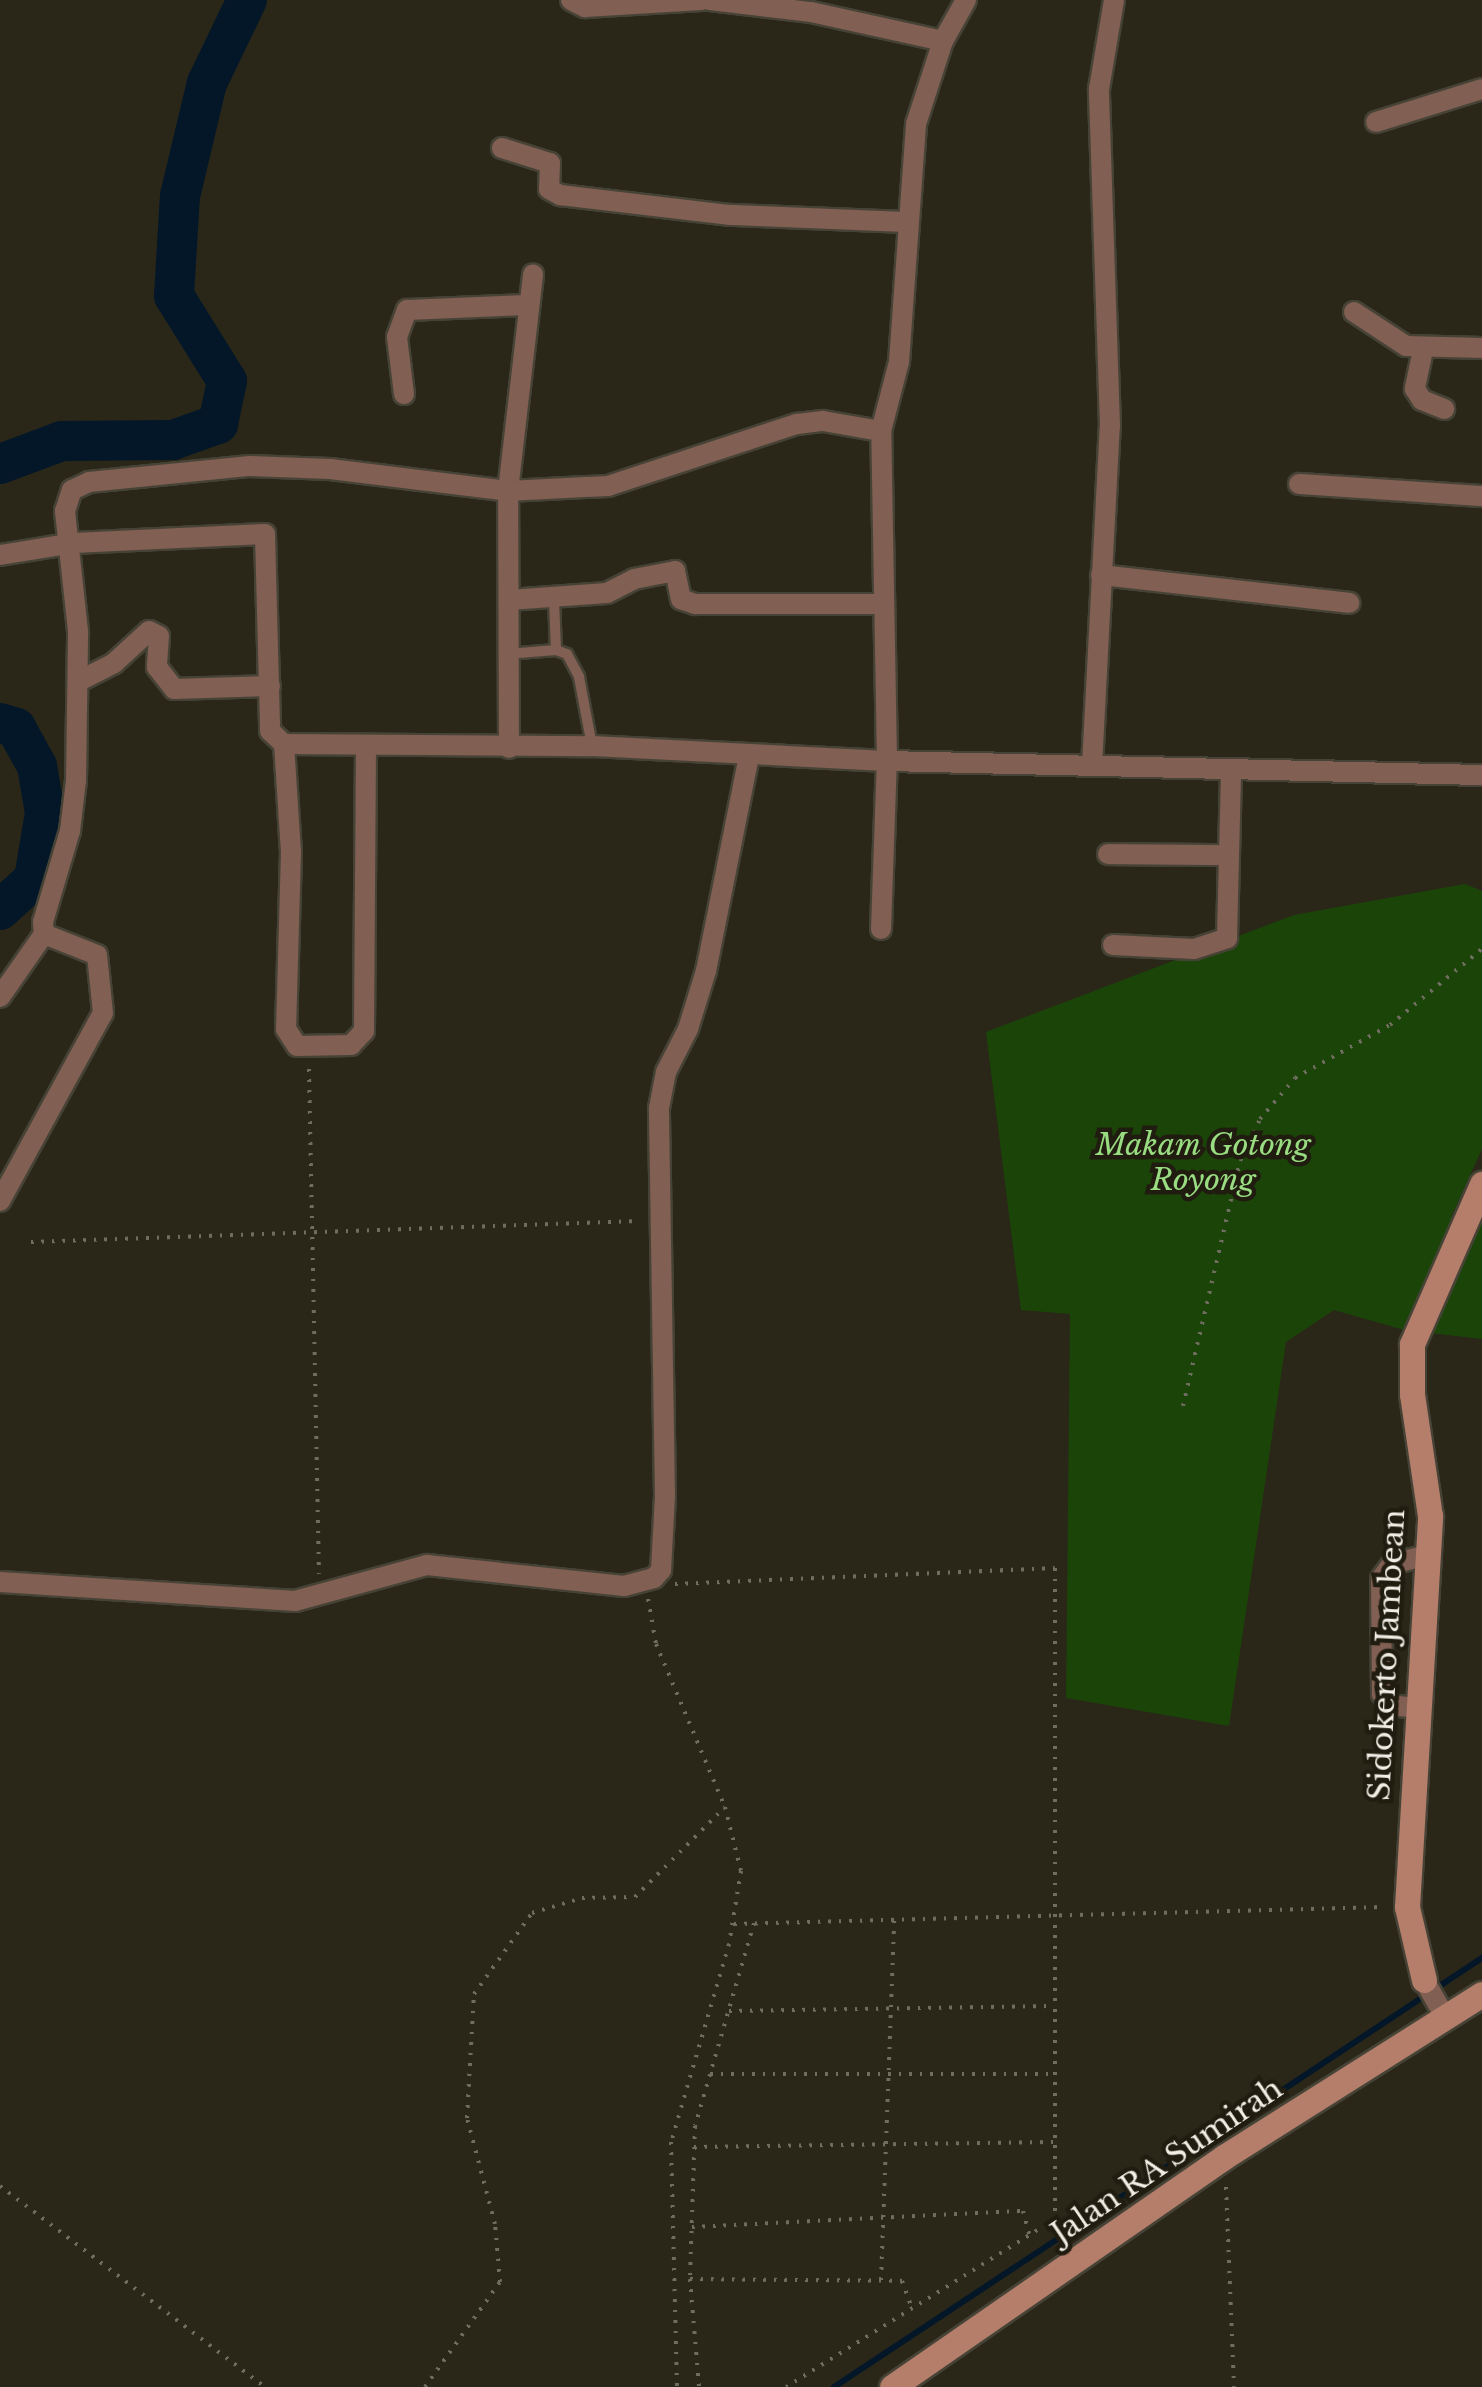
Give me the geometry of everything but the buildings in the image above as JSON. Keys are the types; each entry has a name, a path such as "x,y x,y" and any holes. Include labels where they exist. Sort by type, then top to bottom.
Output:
{"street":[{"path":"571,0 585,6 702,0"},
{"path":"710,0 798,9 943,41"},
{"path":"881,929 887,761 881,431 899,362 916,124 943,41 966,0"},
{"path":"1092,766 1110,349 1099,89 1114,0"},
{"path":"1376,122 1482,89"},
{"path":"502,148 550,163 549,189 560,196 731,215 908,222"},
{"path":"508,748 508,491 526,305 533,274"},
{"path":"404,394 397,337 407,310 526,305"},
{"path":"1354,312 1385,336 1422,350 1482,348"},
{"path":"1422,350 1416,389 1422,400 1444,409"},
{"path":"0,997 44,934 70,830 79,681 73,543 65,499 90,482 298,466 508,491 651,477 797,424 845,423 881,431"},
{"path":"1299,484 1482,496"},
{"path":"0,555 73,543 265,534 270,732 284,744 592,746 887,761 1482,775"},
{"path":"508,600 554,600 675,571 682,599 695,604 883,604"},
{"path":"1101,575 1349,603"},
{"path":"79,681 114,662 149,631 159,636 156,667 174,690 270,686"},
{"path":"284,744 291,852 286,1029 289,1042 308,1046 351,1045 364,1031 366,747"},
{"path":"0,1582 320,1599 397,1569 426,1565 646,1585 661,1570 664,1496 659,1220 666,1072 688,1029 706,970 749,755"},
{"path":"1113,945 1194,950 1223,944 1230,770"},
{"path":"1108,854 1229,855"},
{"path":"0,1201 103,1012 97,955 44,934"},
{"name":"Sidokerto Jambean","path":"1435,2000 1407,1907 1430,1516 1412,1344 1471,1232 1482,1184"},
{"path":"1418,1708 1390,1705 1382,1694 1380,1579 1392,1564 1428,1555"},
{"name":"Jalan RA Sumirah","path":"892,2387 1224,2157 1435,2000 1482,1994"}],"lane":[{"path":"554,600 556,650"},
{"path":"506,654 556,650 567,654 579,677 592,746"}],"path":[{"path":"1183,1406 1240,1162 1260,1120 1295,1078 1390,1025 1482,950"},
{"path":"308,1046 320,1599"},
{"path":"31,1242 659,1220"},
{"path":"677,2387 671,2142 734,1924 741,1871 725,1806 668,1678 646,1585 1055,1568 1054,2220 786,2387"},
{"path":"425,2387 500,2282 494,2224 467,2118 474,1994 532,1913 582,1898 634,1897 725,1806"},
{"path":"734,1924 1407,1907"},
{"path":"881,2280 894,1920"},
{"path":"699,2387 690,2278 694,2147 710,2074 754,1923"},
{"path":"728,2011 1054,2006"},
{"path":"710,2074 1054,2074"},
{"path":"694,2147 1055,2142"},
{"path":"1224,2157 1234,2387"},
{"path":"0,2186 265,2387"},
{"path":"692,2227 1022,2211 1029,2235"},
{"path":"690,2278 902,2281 912,2308"}],"green space":[{"name":"Makam Gotong Royong","path":"1465,884 1482,891 1482,1149 1451,1217 1482,1220 1482,1339 1404,1330 1334,1310 1286,1342 1229,1726 1066,1698 1070,1314 1021,1310 986,1032 1294,915"}],"waterway":[{"path":"0,464 62,441 173,440 218,424 227,381 174,296 180,196 207,83 247,0"},
{"path":"0,723 16,728 37,766 45,813 34,879 0,910"},
{"path":"834,2387 1482,1958"}]}
